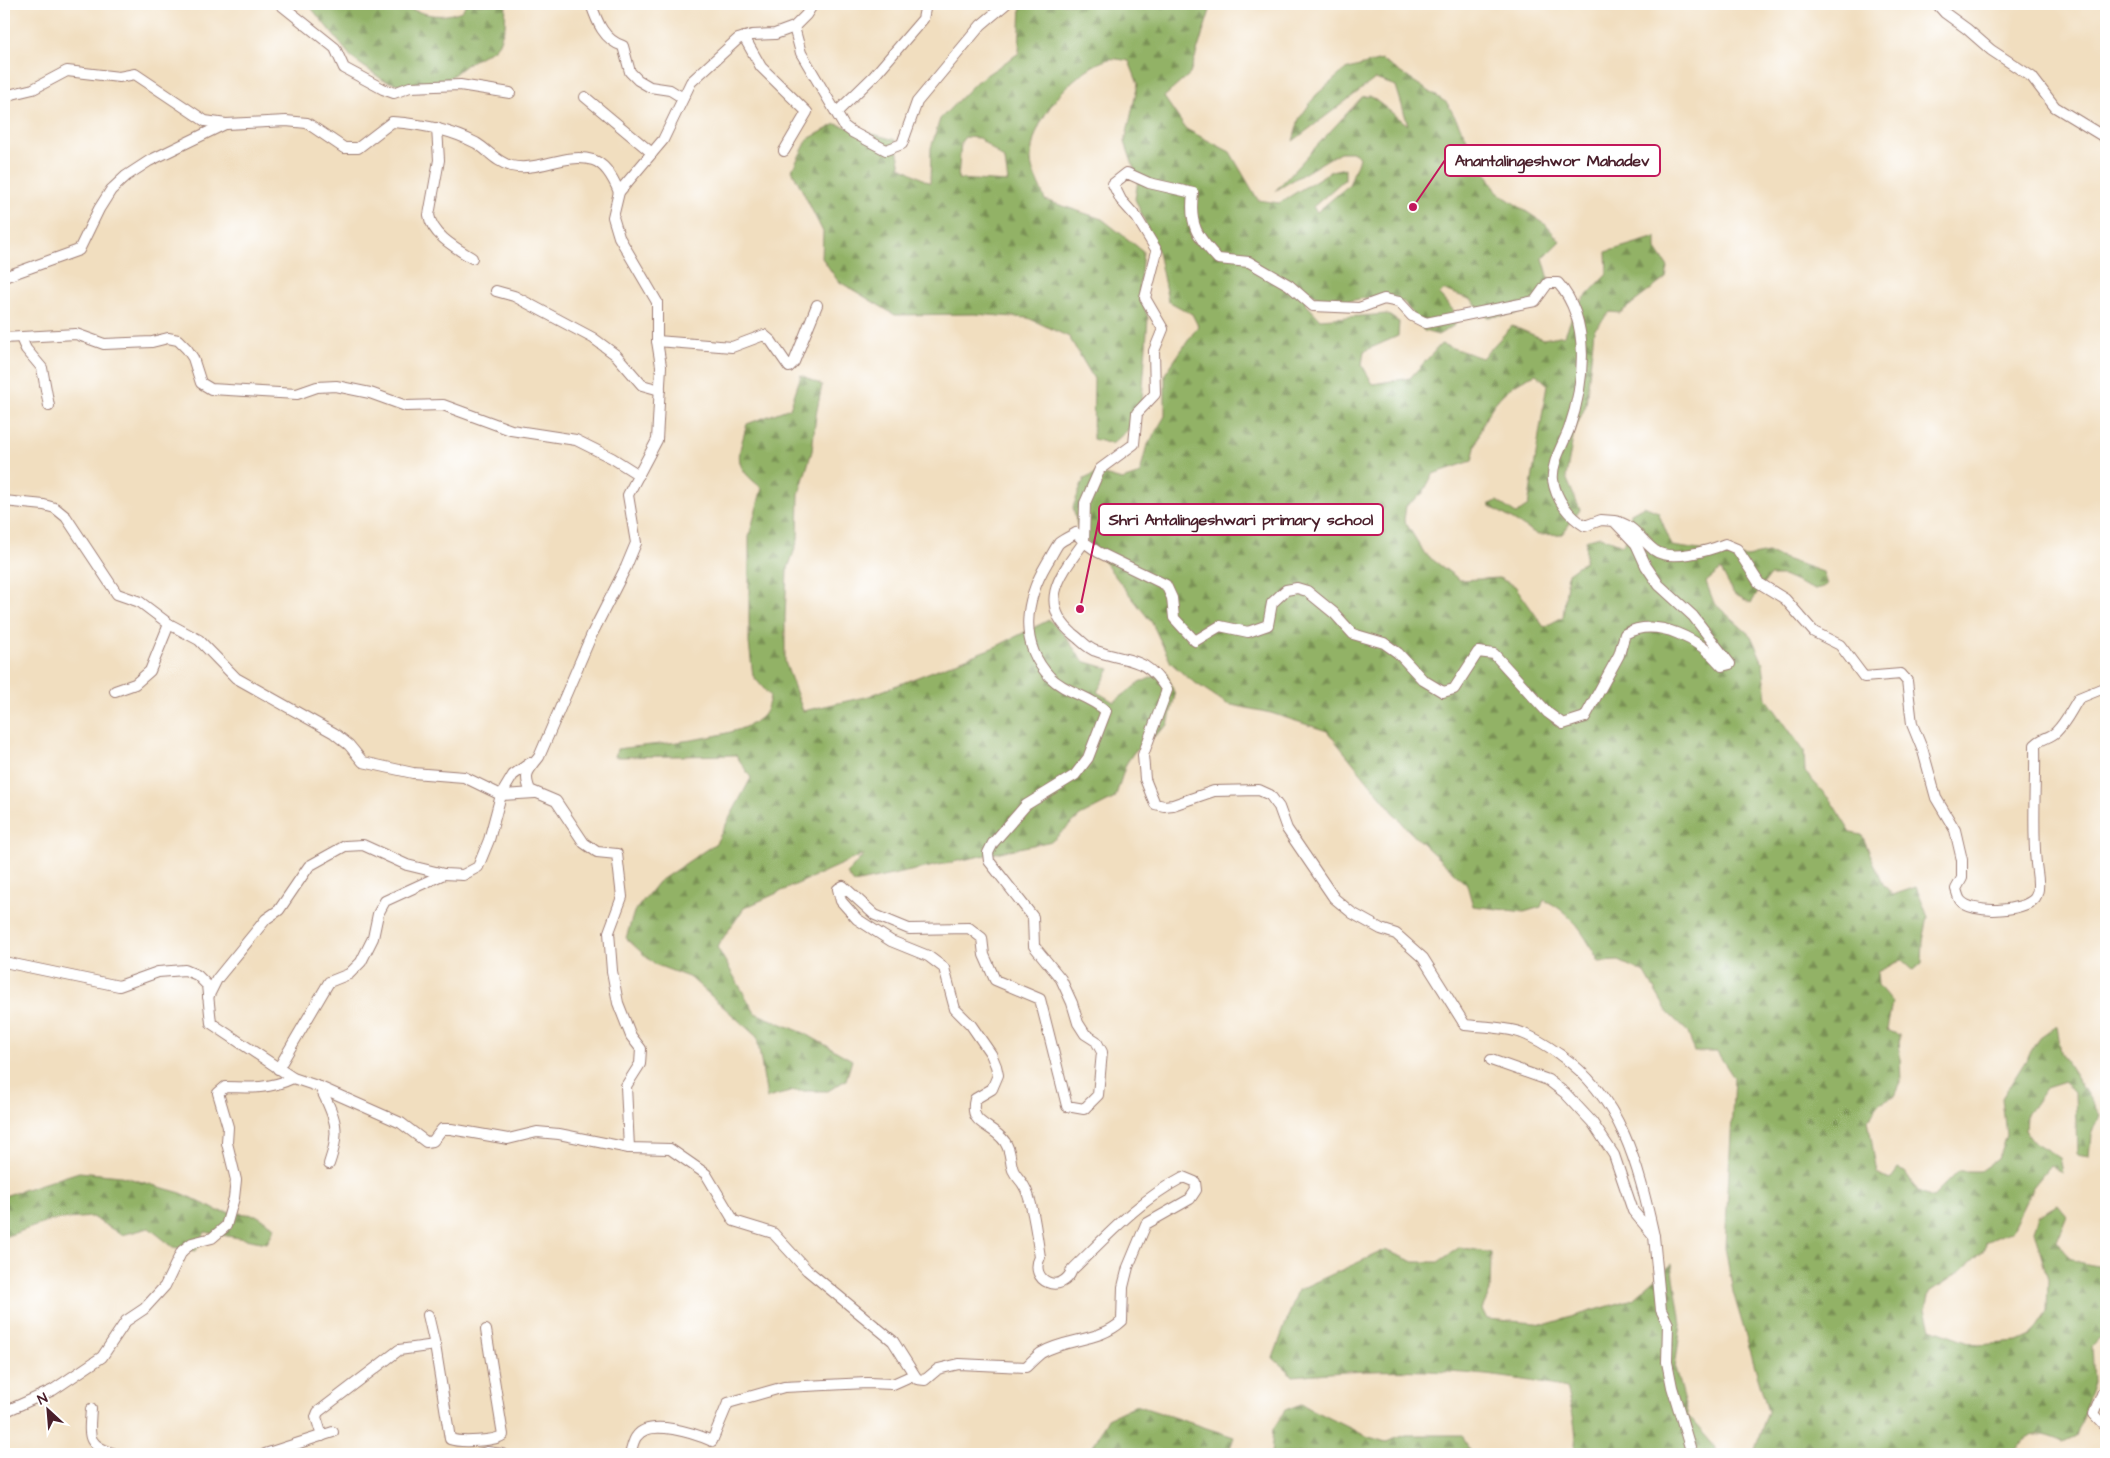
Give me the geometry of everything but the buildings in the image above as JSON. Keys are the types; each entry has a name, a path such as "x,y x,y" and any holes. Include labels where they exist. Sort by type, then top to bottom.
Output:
{"street":[{"path":"280,4 335,48 344,68 383,90 394,93 410,87 460,85 510,92"},
{"path":"591,4 606,35 612,42 623,46 630,72 638,80 650,86 670,90 683,98"},
{"path":"629,1148 626,1086 640,1064 641,1049 631,1036 618,1004 612,971 610,932 622,897 616,854 597,852 584,843 556,801 530,790 526,774 539,757 592,634 636,543 628,495 657,440 661,366 657,341 657,302 619,237 613,217 619,192 663,140 691,82 738,39 775,34 794,27 806,15 813,4"},
{"path":"837,112 874,76 923,19 926,4"},
{"path":"794,27 801,53 844,126 886,150 902,144 917,102 981,25 1006,4"},
{"path":"1937,4 1945,13 1991,50 2032,77 2055,107 2106,138"},
{"path":"744,37 761,67 807,112 784,151"},
{"path":"4,96 33,88 67,71 119,77 135,74 205,121 226,124 286,121 306,123 344,148 358,148 392,122 437,128 475,143 494,158 510,166 533,167 567,159 592,160 600,163 608,172 619,192"},
{"path":"585,97 652,153"},
{"path":"4,277 79,250 99,209 111,190 126,176 149,161 226,124"},
{"path":"437,128 439,160 429,215 430,222 434,229 472,258"},
{"path":"1692,1454 1667,1362 1668,1324 1660,1301 1654,1236 1641,1183 1626,1135 1614,1112 1580,1068 1548,1046 1522,1033 1465,1025 1423,958 1396,934 1380,929 1352,913 1334,898 1287,829 1279,807 1270,796 1258,790 1214,791 1173,805 1154,804 1145,779 1143,755 1167,690 1155,672 1136,662 1093,651 1067,629 1055,611 1054,589 1084,542 1085,503 1100,469 1134,444 1137,413 1154,394 1154,351 1163,329 1145,298 1157,251 1137,218 1121,200 1113,184 1127,173 1150,183 1193,193 1191,207 1197,235 1218,259 1249,262 1289,285 1313,306 1359,308 1384,300 1399,302 1412,316 1426,324 1535,301 1548,282 1558,283 1569,295 1579,326 1582,354 1572,419 1556,460 1553,480 1564,508 1578,522 1585,526 1601,520 1625,523 1656,551 1667,555 1701,554 1725,544 1737,549 1759,583 1785,599 1814,632 1840,645 1864,676 1901,674 1907,681 1912,724 1923,751 1936,798 1955,830 1962,860 1962,878 1956,889 1960,901 1971,908 1992,910 2017,908 2035,898 2038,890 2033,835 2036,746 2039,741 2054,734 2069,718 2079,698 2106,686"},
{"path":"496,292 514,296 593,338 616,355 642,385 660,390"},
{"path":"657,341 732,347 764,335 772,340 789,366 794,362 817,305"},
{"path":"4,338 76,334 104,344 152,342 168,338 178,340 193,358 202,383 211,389 297,394 317,387 336,386 364,391 406,406 443,405 511,430 576,440 612,458 639,475"},
{"path":"21,338 26,349 42,368 49,406"},
{"path":"4,501 44,505 54,508 66,517 117,594 140,602 170,624 199,640 236,678 334,733 363,762 414,773 464,777 501,795 535,793"},
{"path":"4,962 119,986 158,972 185,970 197,975 204,981 211,1023 293,1078 320,1087 401,1123 426,1142 433,1141 442,1129 451,1129 508,1140 536,1132 559,1134 629,1148 670,1150 706,1174 721,1196 734,1221 773,1233 807,1270 893,1341 917,1379 925,1380 938,1369 959,1364 1026,1366 1042,1353 1115,1328 1122,1321 1123,1287 1128,1267 1146,1224 1190,1199 1196,1190 1194,1182 1183,1177 1160,1190 1138,1205 1072,1270 1066,1280 1056,1284 1045,1282 1038,1273 1037,1268 1040,1257 1034,1222 1024,1186 1012,1168 1011,1152 1002,1137 975,1118 973,1109 975,1099 992,1089 998,1075 991,1054 971,1025 955,1009 944,968 928,956 891,942 857,919 839,896 838,889 843,886 875,915 909,929 969,928 976,932 982,938 984,955 995,980 1040,999 1067,1106 1084,1109 1098,1095 1102,1052 1096,1041 1085,1034 1078,1023 1072,1003 1061,979 1034,946 1033,917 990,861 988,853 994,843 1026,805 1075,775 1088,758 1106,710 1096,702 1069,690 1051,678 1039,662 1029,636 1028,612 1041,573 1059,543 1076,533 1084,542 1098,552 1166,585 1172,598 1174,618 1195,641 1220,626 1248,632 1268,625 1272,603 1286,590 1297,588 1307,591 1334,613 1353,634 1384,643 1423,680 1443,692 1454,689 1478,652 1494,654 1548,713 1563,724 1585,717 1619,655 1625,634 1633,629 1662,628 1681,634 1715,657 1722,666 1730,664 1693,616 1659,586 1646,566 1636,544 1614,521"},
{"path":"115,691 135,684 150,671 170,624"},
{"path":"208,997 217,979 266,919 279,910 309,866 345,846 363,845 407,865 444,874 463,875 478,867 489,840 501,795 513,776 539,757"},
{"path":"278,1069 329,982 349,974 361,962 373,938 378,914 385,901 444,874"},
{"path":"1491,1060 1548,1080 1564,1093 1592,1122 1614,1155 1633,1211 1654,1236"},
{"path":"4,1412 53,1390 102,1357 126,1321 144,1309 166,1286 182,1251 192,1243 212,1238 226,1226 234,1198 236,1180 227,1142 228,1127 218,1093 225,1087 262,1088 278,1085 293,1078"},
{"path":"320,1087 336,1127 336,1142 329,1164"},
{"path":"428,1316 435,1345 450,1439 458,1442 498,1439 504,1434 486,1330"},
{"path":"322,1436 316,1417 318,1412 399,1350 435,1345"},
{"path":"630,1454 636,1437 647,1429 670,1429 712,1442 728,1403 784,1387 867,1383 893,1384 913,1375"},
{"path":"2106,1384 2094,1414 2106,1427"},
{"path":"91,1409 89,1436 95,1446 116,1454"},
{"path":"265,1454 333,1432"},
{"path":"479,1454 487,1452 502,1454"}],"green space":[{"path":"376,3 432,15 441,15 462,11 466,4 506,4 505,26 499,43 494,49 467,64 444,82 405,86 383,80 353,59 308,4"},
{"path":"1021,4 1212,4 1190,74 1164,97 1186,129 1230,152 1258,200 1279,203 1331,171 1345,168 1345,179 1313,207 1317,212 1349,185 1359,158 1355,152 1340,152 1275,191 1362,97 1370,96 1408,125 1396,86 1375,79 1293,141 1299,119 1316,95 1345,70 1381,60 1447,103 1497,192 1545,224 1560,241 1543,258 1549,279 1532,306 1511,315 1487,317 1472,300 1444,290 1439,295 1454,311 1455,325 1438,335 1424,331 1404,302 1372,297 1329,304 1307,290 1305,303 1320,319 1387,314 1399,322 1398,336 1364,351 1362,365 1373,384 1410,378 1441,344 1482,358 1512,326 1543,339 1565,335 1576,307 1607,274 1606,252 1656,237 1656,249 1668,267 1666,278 1620,313 1610,312 1594,330 1586,405 1574,432 1566,477 1580,510 1562,534 1538,535 1488,505 1497,501 1516,514 1528,506 1547,384 1536,374 1510,388 1500,397 1485,419 1472,461 1433,474 1423,493 1406,506 1404,520 1425,554 1460,580 1499,578 1515,586 1544,627 1563,617 1568,573 1585,561 1586,540 1600,536 1622,545 1630,534 1631,513 1644,506 1658,512 1672,546 1747,557 1768,553 1823,572 1827,585 1815,590 1783,576 1769,576 1751,603 1734,594 1721,570 1706,582 1714,603 1751,636 1763,663 1767,699 1804,751 1805,772 1831,801 1851,833 1862,835 1883,884 1893,895 1916,887 1928,917 1923,941 1922,963 1913,970 1902,960 1877,972 1878,985 1892,1002 1887,1030 1899,1035 1901,1082 1895,1095 1880,1103 1868,1120 1877,1173 1890,1180 1898,1169 1905,1172 1918,1191 1933,1197 1959,1171 1980,1171 1998,1158 2006,1135 2002,1098 2040,1038 2057,1026 2061,1053 2100,1115 2092,1135 2090,1156 2077,1154 2075,1093 2065,1082 2046,1088 2026,1116 2025,1130 2034,1142 2060,1158 2063,1172 2050,1166 2033,1187 2011,1231 1986,1242 1985,1249 1957,1274 1930,1292 1926,1309 1931,1328 1977,1345 2018,1342 2031,1336 2047,1312 2048,1280 2034,1230 2039,1216 2058,1205 2067,1216 2057,1240 2061,1248 2066,1254 2077,1261 2106,1267 2106,1332 2092,1347 2094,1382 2076,1436 2063,1442 2045,1436 2033,1436 2022,1442 2008,1454 1753,1454 1768,1411 1733,1292 1725,1247 1734,1078 1717,1052 1694,1052 1688,1032 1668,1013 1645,973 1619,961 1599,962 1577,926 1554,905 1544,900 1541,907 1524,912 1473,906 1467,885 1408,830 1327,731 1271,713 1227,704 1188,678 1171,663 1152,623 1078,529 1073,507 1084,479 1097,473 1122,480 1140,474 1146,448 1165,416 1165,374 1198,326 1192,314 1168,301 1158,252 1135,199 1138,180 1125,142 1138,84 1129,61 1108,59 1079,75 1067,87 1055,100 1037,130 1032,145 1031,160 1034,175 1045,200 1102,219 1143,251 1139,292 1148,318 1142,400 1129,429 1112,444 1093,439 1094,379 1069,337 1028,318 974,314 895,315 838,281 822,258 823,232 792,170 808,139 836,124 895,140 901,167 930,183 931,148 940,119 976,82 1019,53","holes":["965,137 979,138 1005,160 1008,182 958,179 961,142"]},
{"path":"801,375 822,385 812,451 799,494 798,540 787,571 785,662 803,711 869,696 997,646 1049,620 1062,632 1083,661 1110,669 1097,692 1114,702 1139,683 1166,671 1175,695 1168,725 1134,752 1126,764 1115,798 1080,816 1052,841 854,883 847,874 864,854 744,908 717,947 755,1013 804,1033 852,1060 846,1080 828,1091 794,1091 767,1098 757,1037 691,978 654,964 626,938 634,912 658,882 716,843 751,778 736,755 615,757 617,749 691,740 731,732 747,726 762,717 768,706 770,696 753,676 749,643 749,536 762,488 745,473 741,466 740,453 747,424 790,408"},
{"path":"79,1172 121,1176 181,1193 218,1211 256,1215 275,1227 267,1243 205,1232 196,1251 173,1247 149,1228 122,1235 92,1217 53,1220 4,1237 4,1196"},
{"path":"1460,1247 1491,1253 1490,1292 1482,1309 1487,1319 1547,1324 1633,1299 1672,1264 1681,1324 1675,1368 1688,1416 1716,1448 1716,1454 1573,1454 1576,1438 1566,1388 1498,1376 1430,1371 1362,1371 1293,1376 1273,1358 1298,1290 1385,1250 1414,1262 1438,1262"},
{"path":"1301,1404 1366,1436 1386,1442 1406,1435 1462,1435 1471,1454 1271,1454 1273,1429 1285,1410"},
{"path":"1136,1405 1234,1437 1228,1454 1089,1454 1108,1418"}],"place":[{"name":"Anantalingeshwor Mahadev","path":"1413,207"},
{"name":"Shri Antalingeshwari primary school","path":"1080,609"}]}
